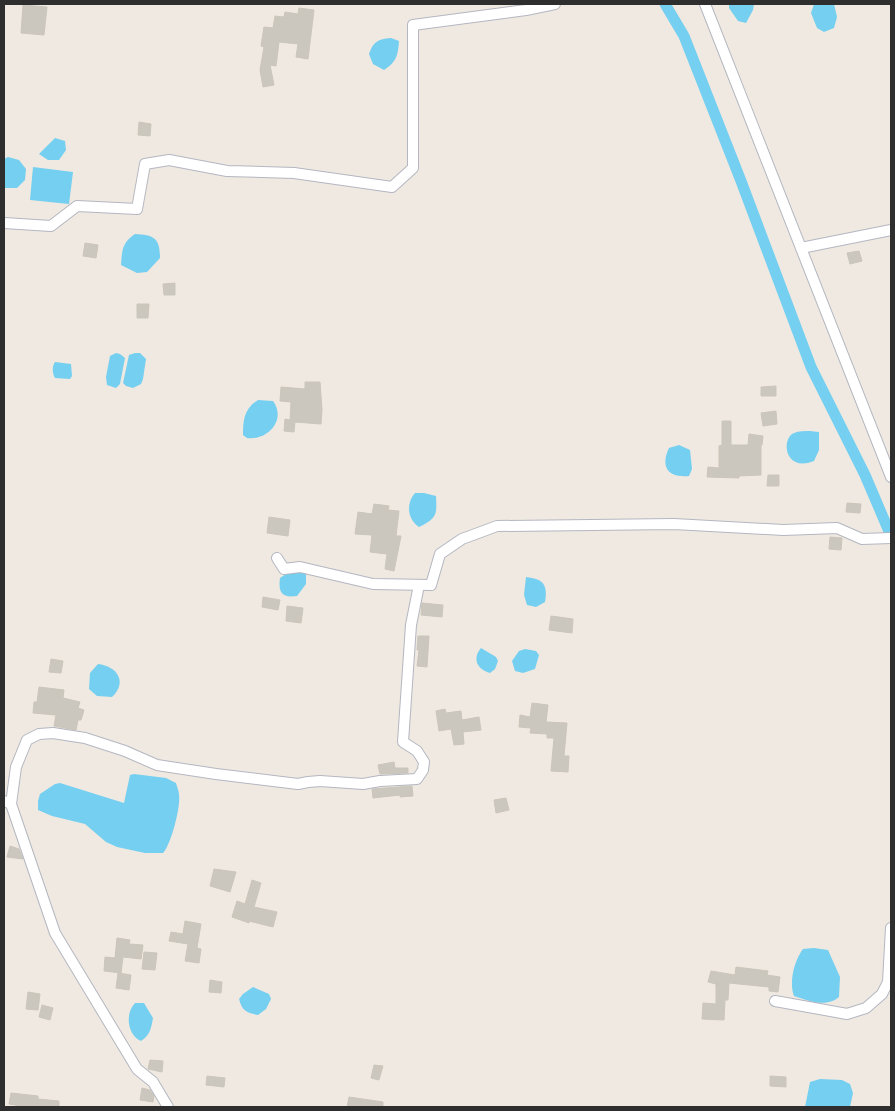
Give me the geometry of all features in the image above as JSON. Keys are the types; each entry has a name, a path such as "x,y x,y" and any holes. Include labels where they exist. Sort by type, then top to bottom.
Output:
{"street":[{"path":"4,223 51,226 77,206 137,209 145,164 169,160 227,170 294,174 392,187 413,168 414,25 526,10 555,4"},
{"path":"704,4 891,477"},
{"path":"801,248 891,230"},
{"path":"277,558 284,569 300,567 373,584 431,585 440,554 462,539 496,526 674,524 783,530 837,528 862,539 889,539"},
{"path":"168,1107 153,1082 137,1069 61,946 46,909 33,865 7,803 16,767 27,740 47,732 85,738 125,751 157,765 276,782 298,784 320,781 363,784 417,779 423,770 424,762 417,751 404,742 411,625 419,585"},
{"path":"775,1001 847,1014 866,1008 882,994 888,982 891,928"}],"water":[{"path":"729,4 754,4 746,23 738,21 729,8"},
{"path":"814,4 834,4 837,17 834,28 824,32 817,28 811,13"},
{"path":"391,38 399,41 398,51 394,61 384,70 373,64 369,54 377,42"},
{"path":"55,138 65,141 66,150 59,160 48,160 39,154"},
{"path":"8,157 19,160 26,169 25,180 17,188 4,188 4,159"},
{"path":"33,167 73,172 69,204 30,200"},
{"path":"135,234 147,235 155,239 159,246 160,258 147,272 137,273 121,265 123,247"},
{"path":"116,353 125,358 120,384 116,388 107,385 106,377 110,356"},
{"path":"140,353 146,359 141,384 133,388 123,383 129,355"},
{"path":"55,362 71,364 72,376 70,379 55,378 53,365"},
{"path":"258,400 273,401 278,415 276,422 268,433 254,438 247,438 243,435 245,415 253,403"},
{"path":"819,432 819,450 814,461 796,462 791,459 788,453 787,441 794,433"},
{"path":"679,445 690,450 692,469 689,476 671,473 666,466 666,455 669,448"},
{"path":"415,493 436,496 435,515 419,527 412,520 409,511 410,501"},
{"path":"299,571 306,573 306,584 297,596 288,596 282,593 280,578 289,572"},
{"path":"526,577 537,579 545,587 545,602 536,607 527,605 524,595"},
{"path":"481,648 496,657 498,661 495,669 490,673 482,669 477,663 478,652"},
{"path":"525,649 536,651 539,655 535,669 523,673 515,671 512,661 519,651"},
{"path":"98,664 105,665 115,671 120,680 117,691 112,697 97,696 89,689 90,673"},
{"path":"130,775 166,778 176,783 179,792 177,816 169,842 163,853 145,853 117,847 106,842 85,824 52,816 38,810 40,794 55,784 60,783 124,803"},
{"path":"803,949 828,950 840,977 839,997 829,1002 817,1002 794,996 792,978 797,959"},
{"path":"253,987 269,994 271,999 266,1009 258,1015 246,1011 239,999"},
{"path":"135,1003 144,1003 153,1018 150,1031 141,1041 133,1034 129,1024 130,1012"},
{"path":"820,1079 842,1080 850,1084 853,1093 850,1107 805,1107 810,1082"}],"building":[{"path":"23,5 47,7 44,35 21,33"},
{"path":"299,8 314,10 308,59 296,57 298,44 279,42 276,66 270,65 274,85 263,87 260,70 264,47 261,46 264,27 273,28 275,16 284,17 285,12 298,14"},
{"path":"139,122 151,124 150,136 138,135"},
{"path":"85,243 98,245 96,258 83,256"},
{"path":"859,251 862,261 850,264 847,253"},
{"path":"175,283 175,295 164,295 163,284"},
{"path":"137,304 149,304 148,318 137,318"},
{"path":"305,382 320,382 321,424 295,422 294,432 284,431 285,419 290,420 291,402 280,401 281,387 305,389"},
{"path":"776,386 776,396 761,396 761,387"},
{"path":"776,411 777,424 763,426 761,413"},
{"path":"722,421 731,421 731,445 748,445 749,434 763,436 761,445 761,475 739,476 739,478 707,477 708,467 719,468 719,446 722,445"},
{"path":"768,475 779,475 779,486 767,486"},
{"path":"847,503 861,504 860,513 846,512"},
{"path":"374,504 389,506 388,510 399,511 396,536 401,536 394,571 385,569 387,554 370,552 372,535 355,534 358,512 372,514"},
{"path":"269,517 290,520 288,536 267,533"},
{"path":"830,537 842,538 841,550 829,549"},
{"path":"263,597 280,600 278,610 262,607"},
{"path":"422,603 443,605 442,617 421,615"},
{"path":"287,606 303,608 301,623 286,621"},
{"path":"551,616 573,619 572,633 549,630"},
{"path":"418,636 429,636 427,667 417,666"},
{"path":"51,659 63,661 61,673 49,672"},
{"path":"39,687 64,690 63,698 80,702 78,708 84,710 81,720 78,720 76,730 54,726 56,715 33,713"},
{"path":"532,703 548,705 546,722 567,723 564,756 569,756 568,772 551,771 554,738 547,738 547,734 530,733 531,728 519,727 520,715 530,717"},
{"path":"445,709 446,713 461,711 462,720 479,717 481,730 463,732 464,744 454,745 451,729 439,731 436,711"},
{"path":"394,762 395,768 408,768 408,773 380,774 378,765"},
{"path":"412,786 413,796 400,797 400,795 373,798 372,789"},
{"path":"506,798 509,810 496,813 494,800"},
{"path":"10,846 19,849 23,859 7,857"},
{"path":"214,869 236,872 230,892 210,886"},
{"path":"252,880 261,883 254,907 277,912 273,927 249,921 249,923 232,917 237,901 245,904"},
{"path":"185,921 201,924 197,948 201,949 199,963 185,961 188,944 169,941 171,932 183,934"},
{"path":"117,938 130,940 129,944 143,945 141,959 123,957 121,973 104,971 105,957 115,958"},
{"path":"144,952 157,953 155,970 142,969"},
{"path":"736,967 768,971 767,975 780,977 778,992 769,991 769,987 729,983 728,1000 725,1000 724,1020 702,1019 703,1003 716,1004 716,984 708,982 711,971 735,975"},
{"path":"118,973 131,975 129,990 116,988"},
{"path":"210,980 222,982 221,993 209,992"},
{"path":"28,992 40,994 38,1010 26,1009"},
{"path":"42,1005 53,1008 50,1020 39,1017"},
{"path":"150,1060 163,1061 162,1072 148,1069"},
{"path":"374,1065 383,1066 379,1080 371,1078"},
{"path":"207,1076 225,1078 224,1087 206,1085"},
{"path":"770,1076 786,1077 786,1087 770,1086"},
{"path":"142,1088 150,1090 154,1096 153,1102 140,1100"},
{"path":"11,1093 59,1101 59,1107 27,1107 9,1104"},
{"path":"349,1097 383,1102 383,1107 347,1107"}],"waterway":[{"path":"665,4 684,36 811,367 865,475 891,536"}]}
